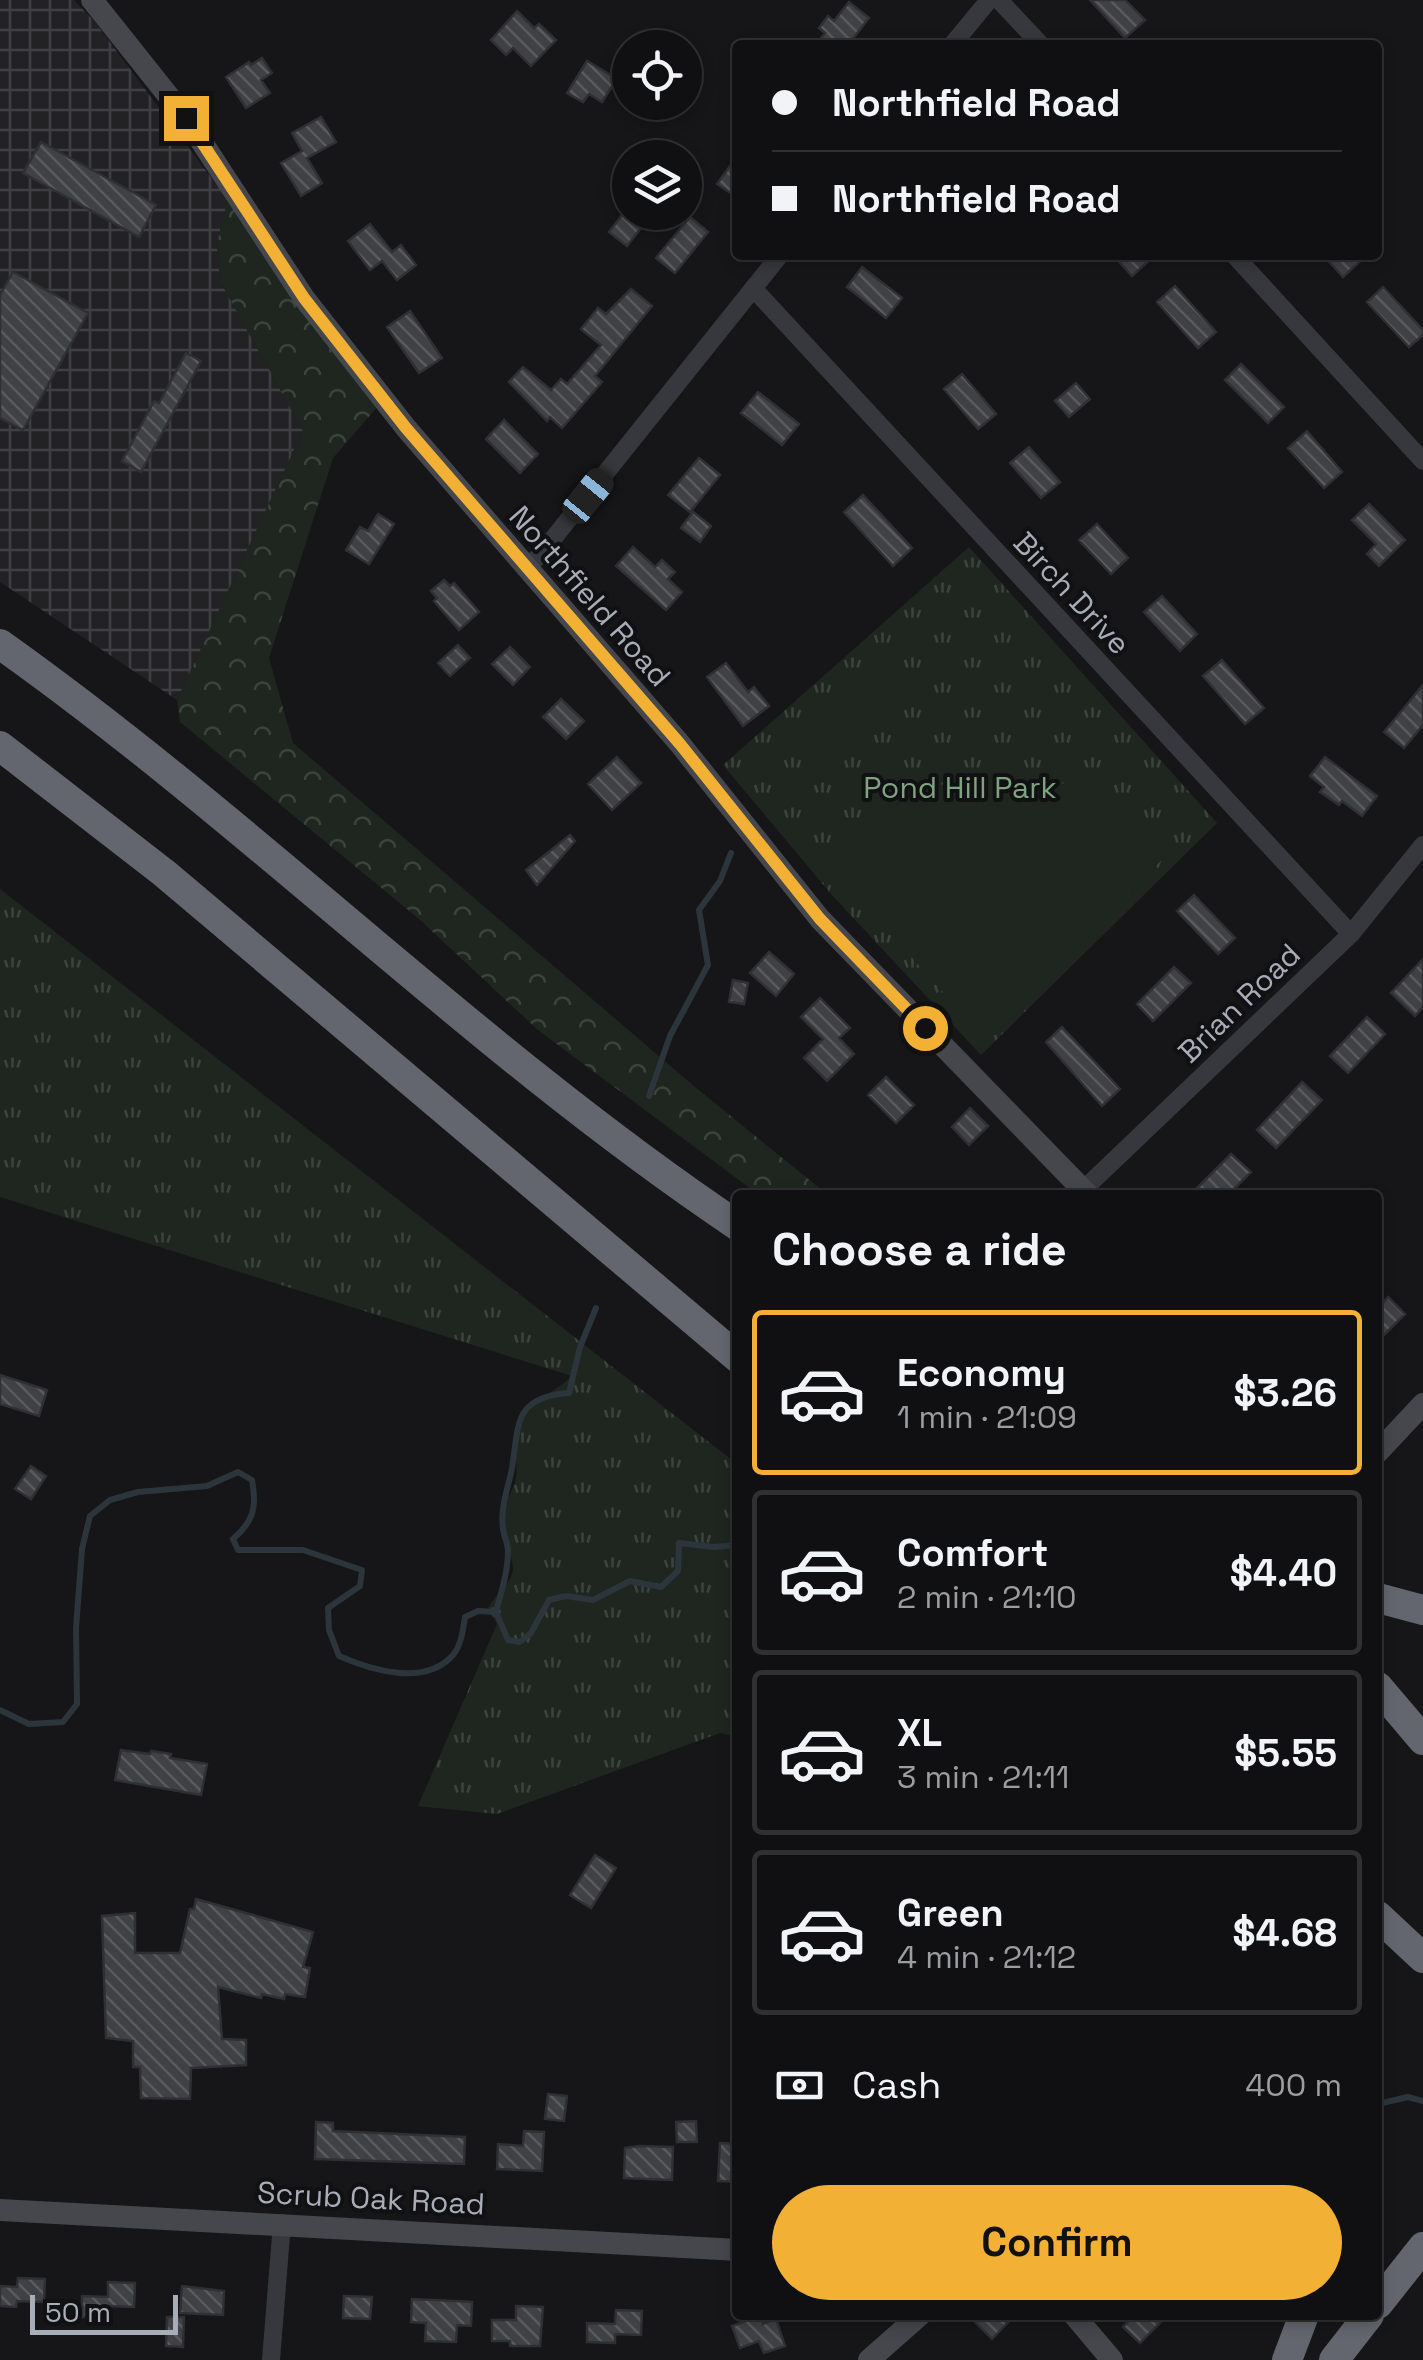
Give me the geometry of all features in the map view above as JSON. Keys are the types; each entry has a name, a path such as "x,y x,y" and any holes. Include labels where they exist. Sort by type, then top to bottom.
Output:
{"highway":[{"path":"0,644 160,763 568,1104 732,1222"},
{"path":"0,746 179,886 732,1353"},
{"path":"1382,1599 1423,1610"},
{"path":"1382,1692 1423,1740"},
{"path":"1382,1920 1423,1958"},
{"path":"1382,2299 1423,2247"},
{"path":"1286,2360 1302,2320"},
{"path":"1334,2360 1365,2320"}],"street":[{"name":"Northfield Road","path":"92,0 186,118 304,298 406,428 680,744 820,919 1082,1190"},
{"path":"956,40 989,0"},
{"path":"999,0 1036,40"},
{"path":"526,568 776,260"},
{"path":"1239,260 1423,461"},
{"name":"Birch Drive","path":"753,288 1351,934"},
{"name":"Brian Road","path":"1088,1190 1351,934 1423,845"},
{"path":"1382,1448 1423,1404"},
{"name":"Scrub Oak Road","path":"0,2210 732,2250"},
{"path":"271,2360 282,2223"},
{"path":"869,2360 914,2320"},
{"path":"1078,2320 1112,2360"}],"shaded area":[{"path":"0,0 74,0 95,22 228,200 217,243 220,281 303,431 177,700 0,582"}],"green space":[{"path":"228,200 378,406 333,458 269,658 293,743 695,1087 822,1190 752,1190 538,1030 419,919 180,722 177,700 303,431 220,281 217,243"},
{"name":"Pond Hill Park","path":"969,547 1217,823 981,1055 832,895 723,765"},
{"path":"875,661 910,698 837,768 801,731"},
{"path":"983,773 1047,780 1115,795 1174,848 996,1022 970,1022 822,858 867,821 919,791"},
{"path":"0,889 732,1460 732,1736 720,1733 497,1814 418,1806 497,1624 488,1608 513,1570 500,1519 515,1482 514,1444 519,1426 535,1403 572,1376 0,1197"}],"building":[{"path":"1090,0 1125,0 1145,20 1125,38"},
{"path":"849,2 869,18 852,40 820,40 825,33 819,28 828,16 834,21"},
{"path":"517,11 534,28 539,24 556,40 531,66 513,48 506,55 491,40"},
{"path":"262,58 272,73 261,80 270,93 246,108 226,77"},
{"path":"587,61 612,76 612,87 602,102 589,94 583,102 567,93"},
{"path":"321,117 336,142 307,158 322,183 301,196 281,163 302,151 292,133"},
{"path":"41,142 156,205 139,237 23,173"},
{"path":"732,163 732,194 717,184"},
{"path":"370,224 392,252 401,245 416,265 397,280 382,261 370,270 348,241"},
{"path":"702,227 708,232 675,273 656,258 679,230"},
{"path":"612,228 639,230 627,246 609,232"},
{"path":"1118,260 1150,260 1132,276"},
{"path":"1328,260 1362,260 1343,277"},
{"path":"862,267 902,298 886,318 847,287"},
{"path":"13,272 88,313 23,430 0,418 0,295"},
{"path":"1175,286 1216,332 1198,348 1157,302"},
{"path":"1383,287 1423,330 1423,335 1409,347 1367,302"},
{"path":"631,289 652,306 595,376 602,382 562,428 550,417 547,421 509,382 523,367 551,390 561,379 567,384 601,345 581,329 598,308 606,314"},
{"path":"410,311 442,358 419,373 387,327"},
{"path":"186,353 201,361 141,472 122,461 154,401 159,403"},
{"path":"1241,364 1284,407 1268,423 1225,380"},
{"path":"962,374 996,414 978,429 944,389"},
{"path":"1076,383 1090,399 1069,417 1055,401"},
{"path":"758,392 799,424 782,445 741,413"},
{"path":"504,420 538,454 520,473 486,439"},
{"path":"1307,431 1342,472 1324,488 1288,448"},
{"path":"1029,447 1060,482 1041,498 1010,463"},
{"path":"699,458 720,475 690,512 668,495"},
{"path":"863,495 912,548 893,566 844,512"},
{"path":"1369,504 1405,540 1379,566 1367,554 1376,544 1352,520"},
{"path":"693,512 711,526 700,542 681,528"},
{"path":"378,514 394,524 369,564 346,550 360,527 368,531"},
{"path":"1097,524 1128,558 1111,574 1079,540"},
{"path":"633,547 655,567 662,560 675,572 668,579 682,592 666,610 616,566"},
{"path":"444,580 450,586 454,583 479,612 459,630 434,601 437,598 431,591"},
{"path":"1162,596 1197,634 1180,651 1144,612"},
{"path":"458,645 470,658 450,676 438,663"},
{"path":"510,647 530,667 513,685 492,664"},
{"path":"1222,660 1264,708 1245,724 1203,676"},
{"path":"726,663 748,692 754,687 769,706 743,726 707,677"},
{"path":"1423,685 1423,725 1404,748 1384,732"},
{"path":"561,699 584,721 566,739 543,717"},
{"path":"617,757 641,783 612,810 588,784"},
{"path":"1325,757 1377,796 1362,816 1342,801 1339,805 1320,792 1324,787 1310,776"},
{"path":"570,835 575,841 537,885 526,870"},
{"path":"1194,895 1235,938 1218,954 1177,911"},
{"path":"769,952 794,974 776,996 750,973"},
{"path":"1423,959 1423,1007 1415,1016 1391,993"},
{"path":"1174,967 1191,983 1153,1021 1137,1004"},
{"path":"733,980 748,983 744,1004 729,1002"},
{"path":"820,998 850,1028 839,1038 854,1054 827,1081 804,1058 823,1039 801,1017"},
{"path":"1367,1017 1385,1034 1348,1073 1330,1056"},
{"path":"1062,1027 1120,1089 1102,1106 1046,1042"},
{"path":"886,1077 914,1105 896,1123 868,1095"},
{"path":"1302,1082 1322,1100 1276,1148 1257,1130"},
{"path":"970,1108 988,1126 969,1145 952,1127"},
{"path":"1231,1154 1251,1172 1233,1190 1195,1190"},
{"path":"1388,1297 1405,1314 1382,1337 1382,1304"},
{"path":"0,1375 47,1390 39,1416 0,1404"},
{"path":"31,1466 46,1476 31,1499 15,1489"},
{"path":"121,1750 171,1754 170,1758 207,1764 201,1795 115,1780"},
{"path":"595,1855 616,1868 591,1908 570,1895"},
{"path":"196,1899 313,1932 303,1967 310,1968 305,1997 285,1994 284,1999 262,1994 261,1998 218,1987 222,2039 246,2040 246,2065 191,2068 190,2099 141,2098 140,2067 133,2067 133,2041 106,2038 102,1916 135,1913 135,1953 180,1953"},
{"path":"548,2094 567,2096 564,2121 545,2119"},
{"path":"696,2121 697,2142 677,2142 676,2122"},
{"path":"316,2122 333,2123 333,2131 465,2137 464,2164 315,2159"},
{"path":"524,2131 544,2132 542,2171 497,2169 498,2144 523,2146"},
{"path":"720,2143 732,2144 732,2182 718,2181"},
{"path":"673,2147 672,2180 624,2178 625,2148"},
{"path":"18,2278 45,2279 44,2302 17,2301 16,2307 0,2306 0,2286 17,2287"},
{"path":"108,2282 135,2283 134,2307 108,2306 108,2318 82,2317 82,2296 108,2297"},
{"path":"182,2286 224,2291 223,2315 180,2313"},
{"path":"344,2296 372,2297 370,2319 343,2318"},
{"path":"412,2299 472,2302 471,2326 457,2325 456,2342 425,2341 426,2323 411,2322"},
{"path":"516,2306 543,2307 540,2346 510,2346 510,2341 492,2341 492,2320 516,2320"},
{"path":"616,2310 642,2311 641,2335 615,2334 615,2343 587,2342 587,2323 615,2324"},
{"path":"167,2317 184,2317 183,2347 166,2346"},
{"path":"749,2320 762,2320 763,2324 776,2320 785,2346 764,2353 759,2341 740,2348 732,2326"},
{"path":"973,2320 1010,2320 992,2339"},
{"path":"1129,2320 1163,2320 1140,2343 1123,2327"}],"waterway":[{"path":"649,1096 670,1036 708,965 699,910 720,881 731,853"},
{"path":"496,1612 507,1567 503,1513 518,1426 528,1407 537,1400 569,1393 580,1347 596,1308"},
{"path":"0,1710 29,1724 63,1722 77,1704 76,1628 82,1549 90,1516 110,1500 138,1492 207,1486 238,1472 252,1480 252,1513 233,1539 238,1550 303,1550 362,1570 360,1586 328,1608 329,1630 339,1656 398,1673 428,1671 441,1665 458,1647 465,1617 478,1611 496,1612 508,1640 520,1642 531,1633 549,1600 566,1596 593,1600 630,1581 661,1587 678,1571 679,1543 732,1546"},
{"path":"1382,2103 1408,2097 1423,2101"}],"route":[{"path":"186,118 304,298 406,428 680,744 820,919 925,1028"}]}
